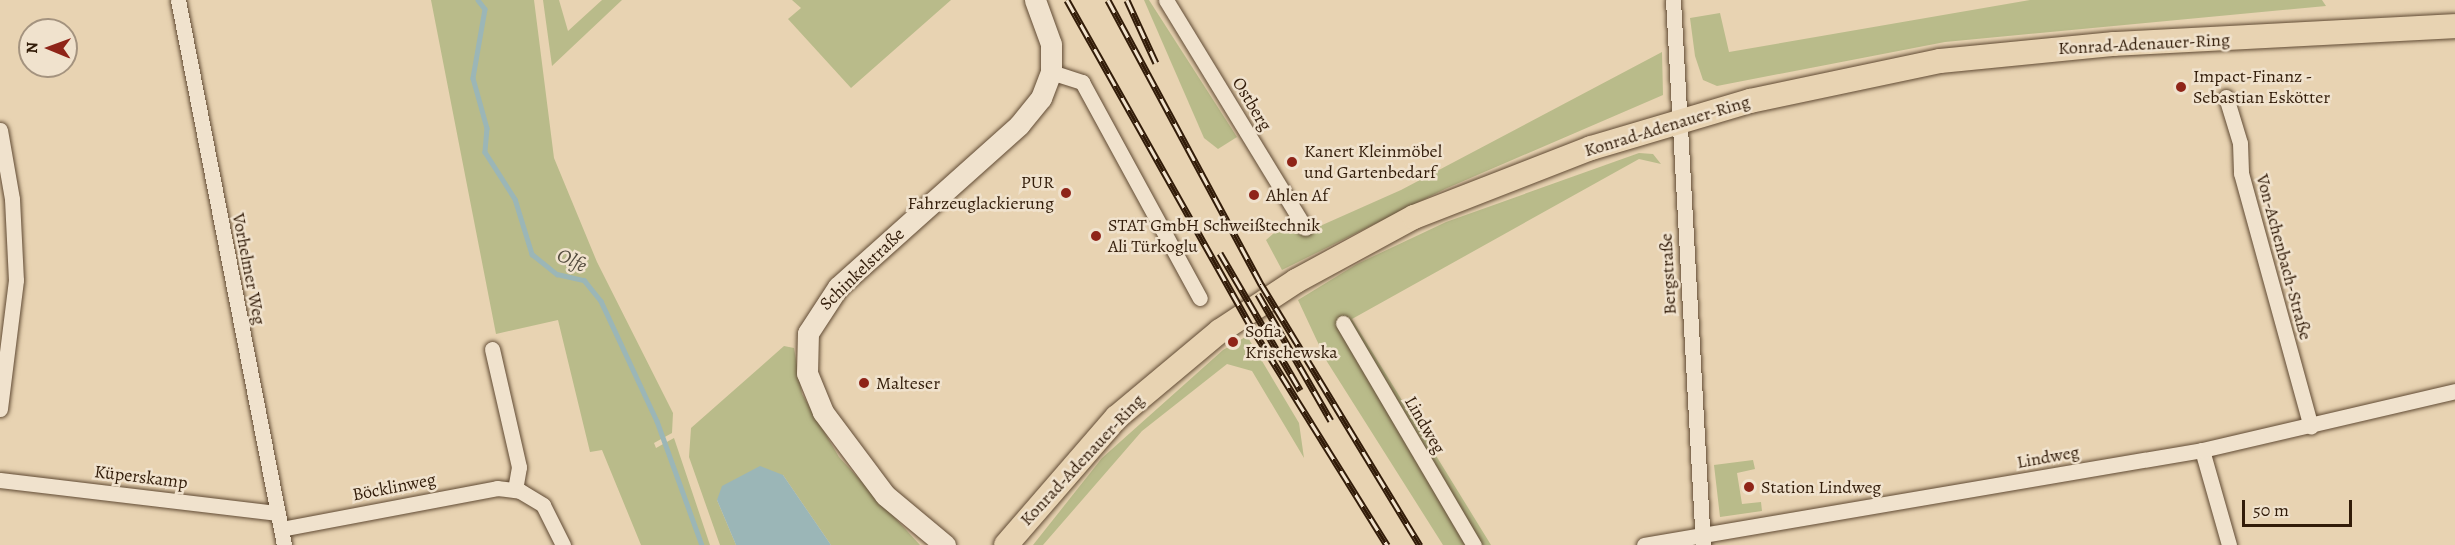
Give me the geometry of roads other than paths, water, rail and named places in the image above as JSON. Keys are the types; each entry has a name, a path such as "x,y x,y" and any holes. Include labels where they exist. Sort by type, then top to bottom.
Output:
{"main road":[{"name":"Konrad-Adenauer-Ring","path":"1006,545 1064,475 1146,391 1296,281 1467,194 1680,120 1831,81 1940,61 2114,44 2455,26"}],"street":[{"name":"Vorhelmer Weg","path":"178,0 284,545"},
{"name":"Schinkelstraße","path":"945,545 885,495 846,448 807,373 807,333 838,287 1019,125 1041,98 1051,72 1051,44 1035,0"},
{"name":"Ostberg","path":"1166,0 1305,228"},
{"name":"Bergstraße","path":"1673,0 1703,539"},
{"path":"1051,72 1082,82 1200,298"},
{"name":"Von-Achenbach-Straße","path":"2226,97 2240,143 2241,173 2311,428"},
{"path":"0,130 12,199 16,280 0,409"},
{"name":"Lindweg","path":"1343,323 1474,545"},
{"path":"492,349 519,467 515,490 543,505 563,545"},
{"name":"Lindweg","path":"1644,545 1703,539 2202,450 2311,428 2455,391"},
{"path":"2202,450 2229,545"},
{"name":"Küperskamp","path":"0,480 278,513"},
{"name":"Böcklinweg","path":"281,529 460,494 515,490"}],"water":[{"path":"760,466 783,475 831,545 736,545 717,500 722,486"}],"waterway":[{"name":"Olfe","path":"478,0 485,9 473,78 487,128 485,152 515,199 532,254 557,274 584,280 601,301 657,421 702,545"}],"railway":[{"path":"1067,0 1252,328 1387,545"},
{"path":"1108,0 1261,284 1420,545"},
{"path":"1127,0 1156,63"},
{"path":"1220,253 1300,390"},
{"path":"1258,294 1331,421"}],"place":[{"name":"Impact-Finanz - Sebastian Eskötter","path":"2181,87"},
{"name":"Kanert Kleinmöbel und Gartenbedarf","path":"1292,162"},
{"name":"PUR Fahrzeuglackierung","path":"1066,193"},
{"name":"Ahlen Af","path":"1254,195"},
{"name":"STAT GmbH Schweißtechnik Ali Türkoglu","path":"1096,236"},
{"name":"Sofia Krischewska","path":"1233,342"},
{"name":"Malteser","path":"864,383"},
{"name":"Station Lindweg","path":"1749,487"}]}
